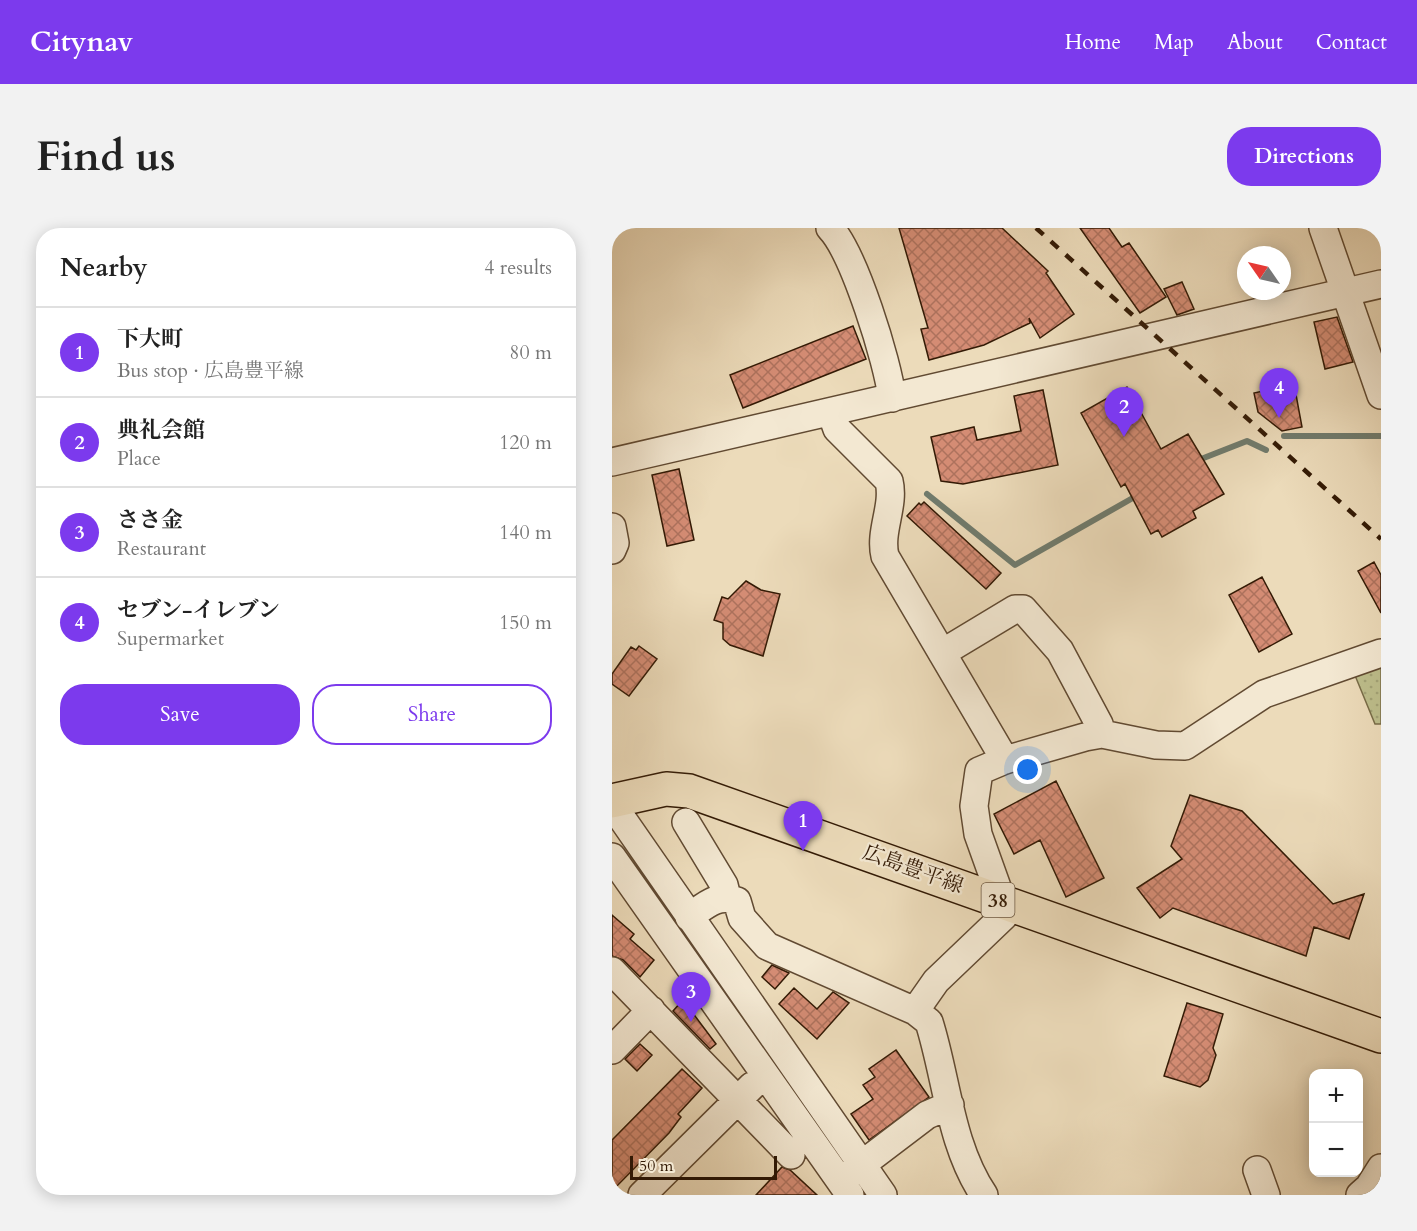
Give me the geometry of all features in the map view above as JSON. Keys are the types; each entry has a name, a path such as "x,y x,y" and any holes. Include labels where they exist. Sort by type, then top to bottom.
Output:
{"main road":[{"name":"広島豊平線","path":"612,803 666,789 689,791 1381,1036"}],"street":[{"path":"830,228 838,236 855,269 888,374 892,398"},
{"path":"1323,228 1381,395"},
{"path":"612,462 1381,284"},
{"path":"831,412 837,429 889,481 891,492 882,543 885,556 1005,760"},
{"path":"612,527 615,543 612,550"},
{"path":"942,653 1015,609 1023,609 1060,651 1099,724 1102,734"},
{"path":"915,1011 936,981 1004,916 1006,902 978,834 974,806 979,771 1005,760 1102,734 1156,745 1185,746 1264,694 1381,652"},
{"path":"612,803 883,1195"},
{"path":"686,822 724,885 727,897"},
{"path":"612,857 765,1075 839,1190 862,1165 927,1115 950,1105"},
{"path":"689,917 717,898 727,897 737,901 742,918 767,946 915,1011 929,1022 961,1149 974,1181 984,1195"},
{"path":"612,971 791,1155"},
{"path":"612,1050 651,1010"},
{"path":"642,1195 738,1098 765,1075"},
{"path":"1360,1195 1369,1187 1381,1168"},
{"path":"1257,1170 1266,1195"}],"green space":[{"path":"1381,664 1381,724 1375,724 1354,673"}],"building":[{"path":"899,228 1002,228 1048,271 1046,273 1074,314 1040,338 1029,318 1030,323 984,345 929,360 921,329 928,328"},
{"path":"1080,228 1109,228 1122,247 1129,243 1166,297 1140,313"},
{"path":"1182,282 1194,309 1177,315 1164,289"},
{"path":"1337,317 1353,362 1325,369 1314,322"},
{"path":"853,326 866,359 743,408 730,375"},
{"path":"1294,384 1302,427 1282,431 1258,412 1254,393"},
{"path":"1127,387 1161,449 1188,434 1224,494 1193,511 1196,518 1162,537 1158,530 1151,534 1125,484 1121,487 1081,413"},
{"path":"1043,390 1058,465 963,484 941,481 931,437 974,427 977,440 1021,431 1014,396"},
{"path":"679,469 694,540 667,546 652,475"},
{"path":"924,502 1001,573 986,589 907,516 919,503 921,505"},
{"path":"1374,562 1381,575 1381,613 1358,571"},
{"path":"1262,577 1292,634 1259,652 1229,595"},
{"path":"746,581 761,590 780,594 763,656 730,645 723,639 723,623 714,620 722,597 728,599"},
{"path":"639,646 657,659 629,696 612,684 612,674 631,647 636,650"},
{"path":"1056,781 1104,878 1066,897 1040,840 1014,854 994,814"},
{"path":"1190,795 1242,811 1333,904 1364,894 1349,939 1314,927 1306,956 1173,908 1160,918 1137,888 1182,859 1171,846"},
{"path":"612,915 634,934 630,939 654,960 640,977 623,960 612,956"},
{"path":"772,965 789,973 775,989 762,977"},
{"path":"794,988 817,1009 833,992 849,1003 817,1039 779,1004"},
{"path":"683,1000 716,1044 710,1049 673,1011"},
{"path":"1187,1003 1223,1014 1213,1048 1216,1055 1208,1080 1200,1087 1164,1076"},
{"path":"640,1044 652,1055 637,1071 625,1059"},
{"path":"896,1050 929,1097 869,1140 851,1114 873,1099 863,1085 875,1077 869,1069"},
{"path":"682,1069 702,1088 678,1114 681,1117 669,1133 612,1191 612,1140"},
{"path":"782,1167 790,1170 817,1195 756,1195"}],"waterway":[{"path":"1284,436 1381,436"},
{"path":"1196,461 1247,441 1266,450"},
{"path":"927,494 1015,565 1138,495"}],"railway":[{"path":"1036,228 1381,539"}],"place":[{"name":"セブン-イレブン","path":"1279,418"},
{"name":"典礼会館","path":"1124,437"},
{"name":"下大町","path":"803,851"},
{"name":"ささ金","path":"691,1022"}]}
